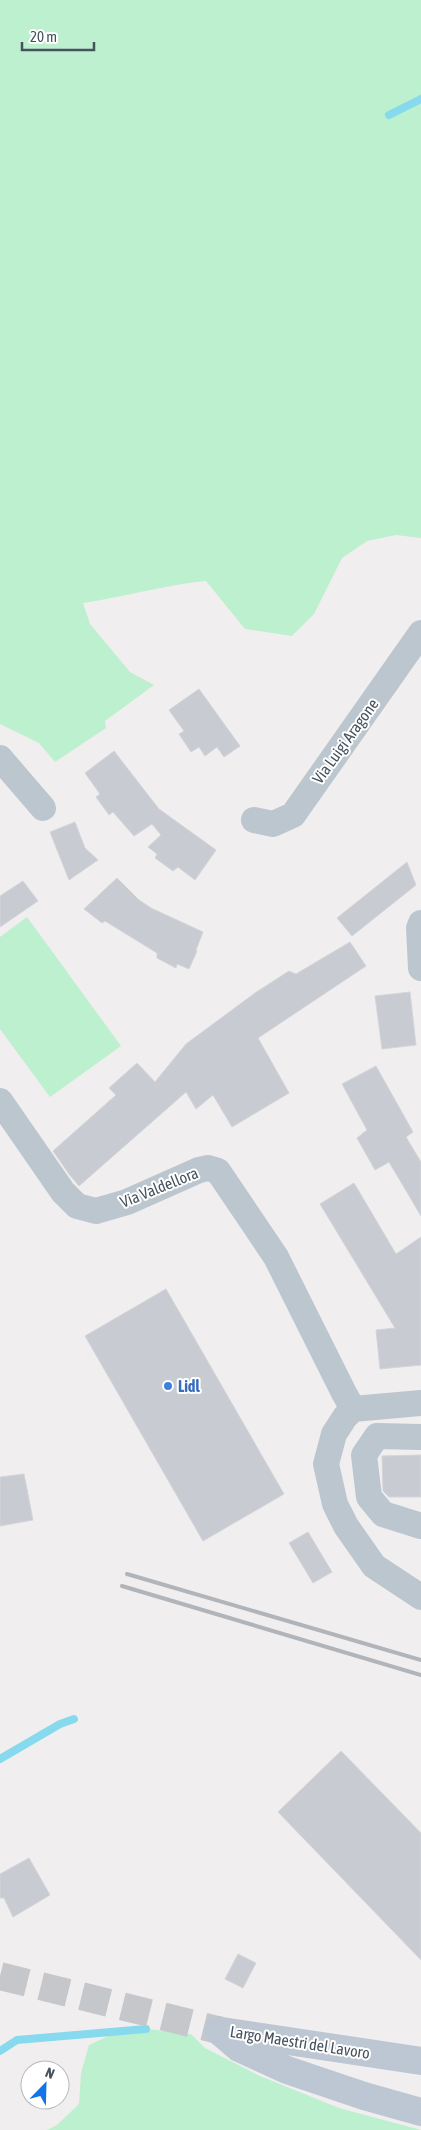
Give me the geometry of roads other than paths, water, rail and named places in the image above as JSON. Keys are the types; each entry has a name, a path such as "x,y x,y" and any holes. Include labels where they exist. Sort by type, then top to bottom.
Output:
{"street":[{"name":"Via Luigi Aragone","path":"254,820 273,824 293,816 421,633"},
{"path":"0,758 43,808"},
{"path":"421,923 419,928 421,968"},
{"name":"Via Valdellora","path":"0,1101 63,1192 77,1206 96,1211 128,1202 199,1170 208,1168 218,1171 276,1257 353,1409"},
{"path":"421,1403 353,1409 344,1417 334,1434 326,1464 335,1504 346,1526 374,1566 421,1597"},
{"path":"421,1437 377,1436 364,1455 369,1497 383,1514 421,1526"},
{"name":"Largo Maestri del Lavoro","path":"421,2061 218,2030 239,2048 287,2070 421,2112"}],"waterway":[{"path":"389,115 421,99"},
{"path":"0,1759 60,1724 74,1719"},
{"path":"0,2051 17,2040 146,2029"}],"tunnel":[{"path":"0,1976 218,2030"}],"railway":[{"path":"127,1574 421,1660"},
{"path":"122,1586 421,1675"}],"place":[{"name":"Lidl","path":"168,1386"}]}
